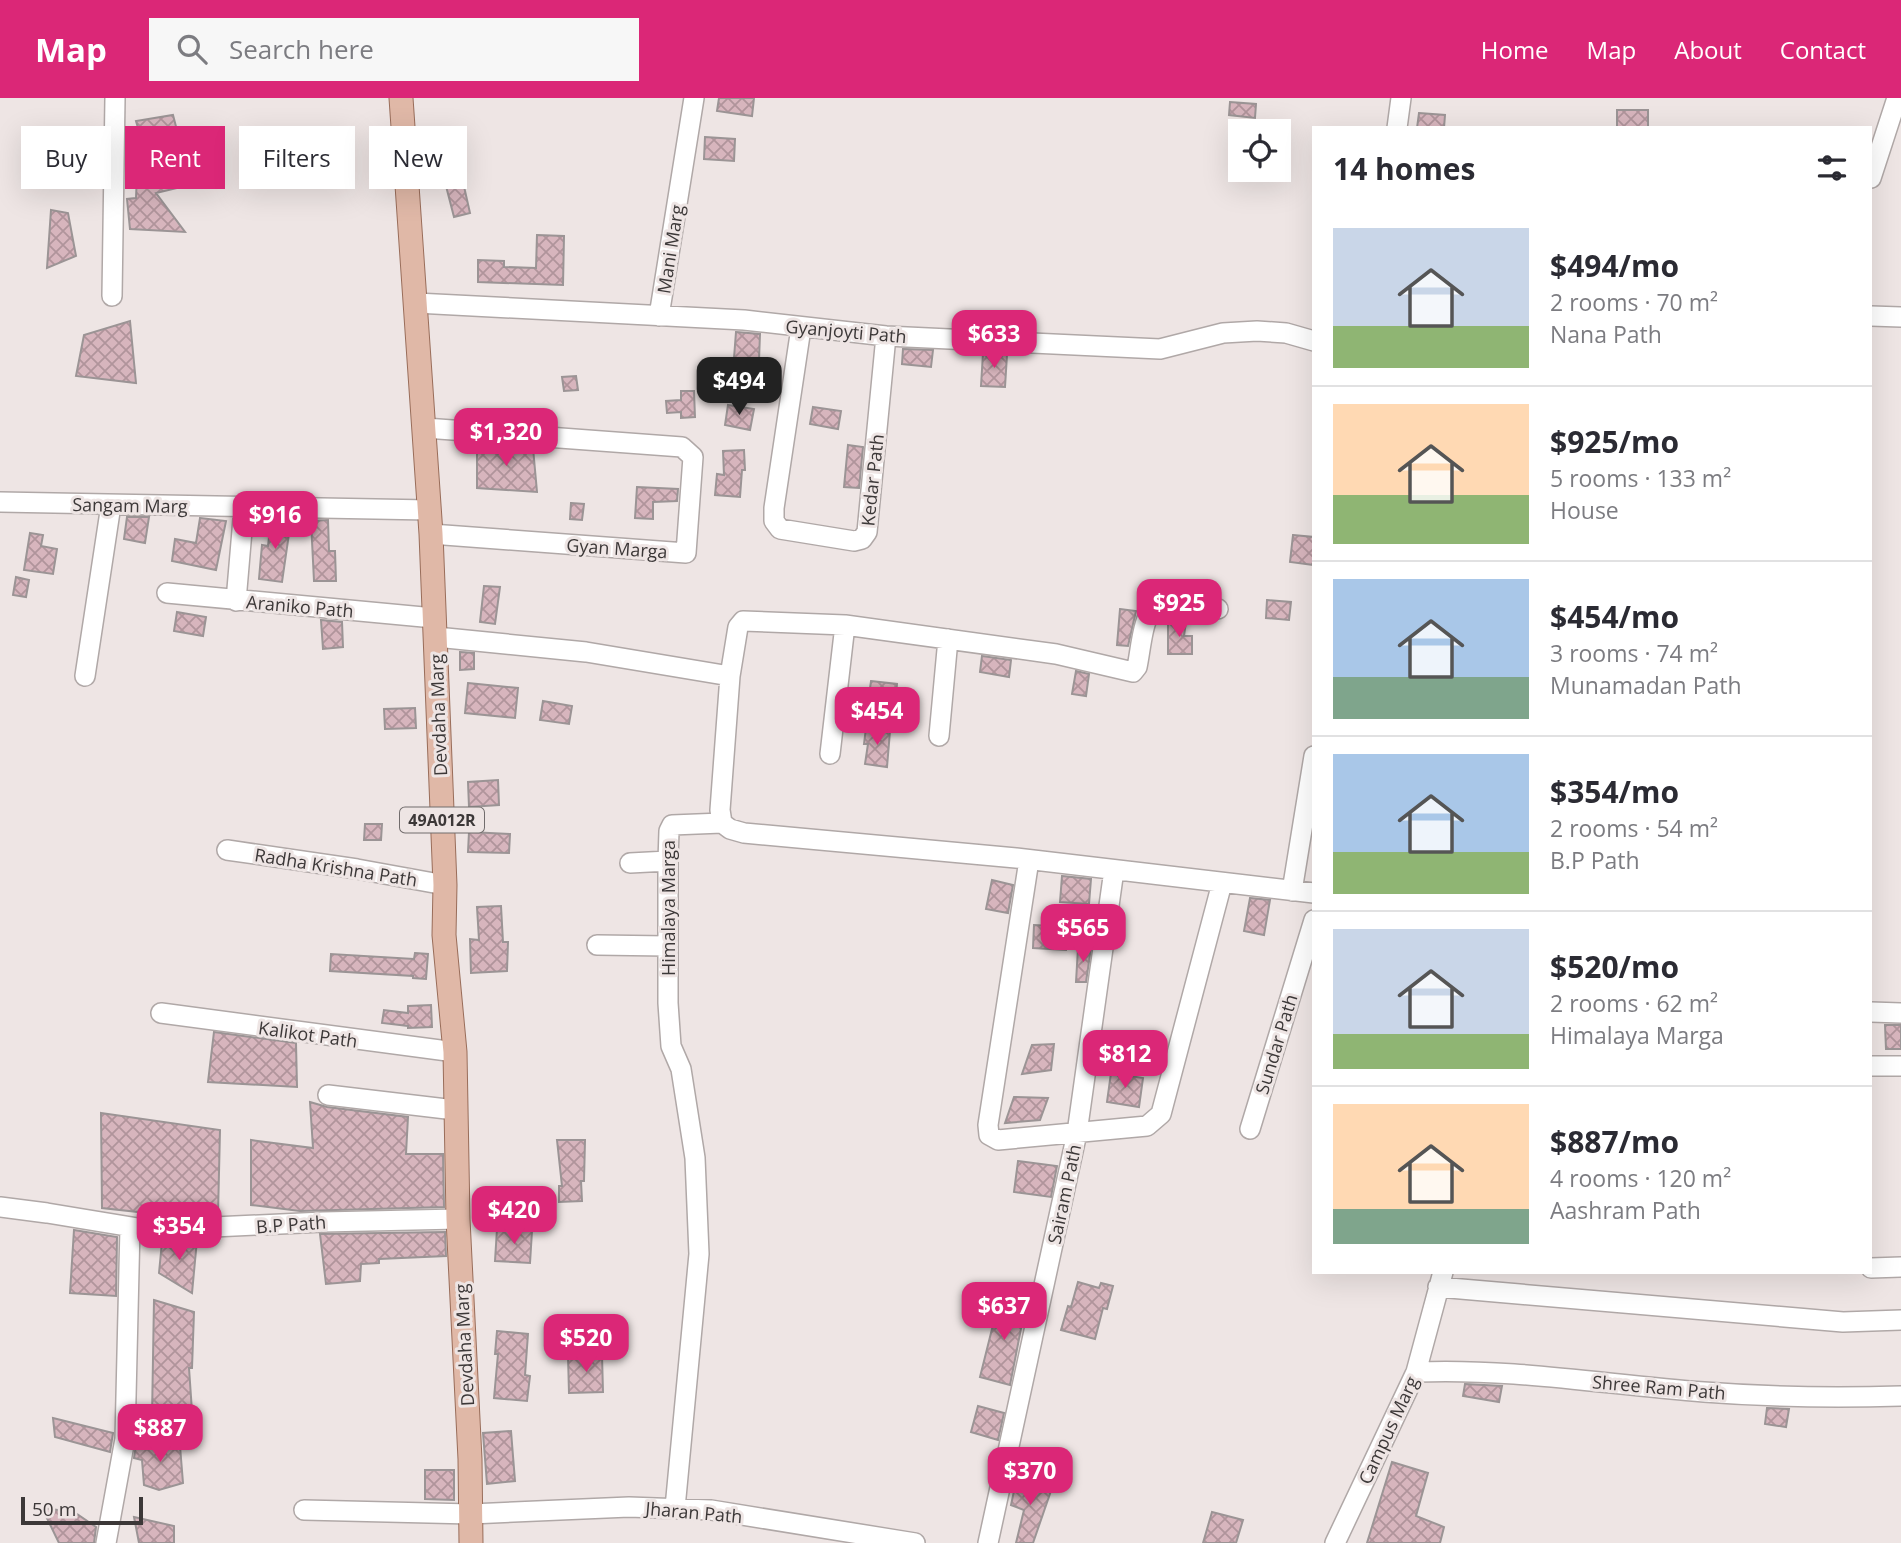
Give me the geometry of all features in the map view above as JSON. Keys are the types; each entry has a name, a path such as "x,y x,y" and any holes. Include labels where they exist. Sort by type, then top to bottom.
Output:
{"main road":[{"name":"Devdaha Marg","path":"401,98 431,534 445,885 444,935 455,1052 457,1219 471,1543"}],"street":[{"path":"112,296 114,98"},
{"name":"Mani Marg","path":"659,316 694,98"},
{"path":"1397,126 1401,98"},
{"path":"1872,175 1897,98"},
{"name":"Gyanjoyti Path","path":"416,303 744,320 886,336 1160,349 1223,333 1257,331 1286,332 1312,340"},
{"path":"1872,316 1901,317"},
{"name":"Kedar Path","path":"801,328 774,508 775,521 780,529 854,541 862,539 867,532 886,336"},
{"name":"Gyan Marga","path":"425,428 682,447 693,457 686,552 431,534"},
{"name":"Sangam Marg","path":"0,502 429,510"},
{"path":"85,676 111,505"},
{"path":"236,601 244,507"},
{"name":"Araniko Path","path":"167,593 435,627 730,676"},
{"path":"722,823 720,810 730,676 738,627 743,621 845,625 1056,654 1133,672 1137,667 1148,617 1160,606 1218,609"},
{"path":"830,754 845,625"},
{"path":"939,736 948,639"},
{"path":"1292,891 1312,768"},
{"name":"Himalaya Marga","path":"675,1508 699,1254 695,1158 681,1069 671,1046 668,1003 668,861 669,831 672,825 722,823 730,829 744,833 1029,860 1312,893"},
{"name":"Radha Krishna Path","path":"227,850 445,885"},
{"name":"Sairam Path","path":"1029,860 988,1125 989,1135 998,1140 1147,1126 1161,1114 1222,883"},
{"path":"630,863 668,861"},
{"path":"1077,1133 1114,870"},
{"name":"Sundar Path","path":"1250,1129 1312,927"},
{"path":"597,945 667,946"},
{"path":"1872,1012 1901,1013"},
{"name":"Kalikot Path","path":"161,1013 455,1052"},
{"path":"1872,1066 1901,1066"},
{"path":"328,1095 455,1110"},
{"name":"Sairam Path","path":"988,1543 1077,1133"},
{"name":"B.P Path","path":"0,1208 150,1230 457,1219"},
{"path":"106,1543 125,1439 130,1227"},
{"path":"1872,1268 1901,1267"},
{"path":"1441,1280 1843,1322 1901,1320"},
{"name":"Campus Marg","path":"1335,1543 1416,1372 1441,1280"},
{"name":"Shree Ram Path","path":"1416,1372 1478,1371 1704,1392 1841,1398 1901,1396"},
{"name":"Jharan Path","path":"304,1510 471,1514 629,1507 675,1508 711,1510 869,1539 915,1543"}],"building":[{"path":"719,98 754,98 752,116 717,111"},
{"path":"1230,102 1256,104 1255,118 1229,115"},
{"path":"1617,110 1648,110 1648,126 1617,126"},
{"path":"1419,113 1445,115 1444,126 1417,126"},
{"path":"173,115 176,126 137,126 136,121"},
{"path":"705,137 735,139 734,161 704,159"},
{"path":"136,189 173,189 156,193 185,232 130,229 127,199 136,198"},
{"path":"447,189 465,189 470,213 454,217"},
{"path":"51,210 68,213 76,256 47,268"},
{"path":"537,235 564,236 563,285 478,282 478,260 504,261 504,267 536,268"},
{"path":"130,321 136,383 76,376 84,335"},
{"path":"736,332 760,334 759,360 734,358"},
{"path":"903,349 933,350 931,367 902,364"},
{"path":"983,353 1007,355 1005,387 981,386"},
{"path":"576,376 578,390 564,391 562,377"},
{"path":"681,391 694,391 695,417 681,418 681,412 667,413 666,401 681,400"},
{"path":"728,405 754,409 750,430 725,425"},
{"path":"813,407 841,411 838,429 810,424"},
{"path":"477,444 533,448 537,492 477,488"},
{"path":"848,445 863,447 859,488 844,487"},
{"path":"744,450 745,470 742,470 740,497 715,495 717,474 724,475 723,451"},
{"path":"637,487 678,489 677,501 653,502 653,519 635,518"},
{"path":"571,503 584,504 582,520 570,519"},
{"path":"127,517 149,517 145,543 124,539"},
{"path":"200,518 226,521 216,570 172,561 175,539 196,543"},
{"path":"271,519 291,520 282,582 259,579 262,545 268,546"},
{"path":"328,520 329,551 335,551 336,581 314,581 311,521"},
{"path":"30,533 43,535 41,546 57,549 53,574 24,570"},
{"path":"1293,535 1312,537 1312,565 1290,562"},
{"path":"16,577 29,580 26,597 13,595"},
{"path":"484,586 500,587 495,624 480,622"},
{"path":"1267,600 1291,602 1289,620 1266,618"},
{"path":"1120,609 1136,611 1128,646 1117,645"},
{"path":"177,612 206,617 203,636 174,631"},
{"path":"321,620 342,622 343,647 323,649"},
{"path":"1168,620 1186,622 1184,636 1192,636 1192,654 1168,654"},
{"path":"460,652 474,653 474,669 460,670"},
{"path":"982,656 1011,660 1009,677 980,672"},
{"path":"1076,671 1089,674 1086,696 1072,694"},
{"path":"871,681 897,684 895,706 868,703"},
{"path":"468,683 518,688 515,718 465,713"},
{"path":"543,701 572,706 569,724 540,720"},
{"path":"415,708 416,728 385,729 384,709"},
{"path":"866,728 890,731 887,767 865,764 868,744 864,744"},
{"path":"498,780 499,805 469,807 468,782"},
{"path":"365,824 382,824 381,840 364,840"},
{"path":"469,832 510,834 509,853 468,852"},
{"path":"1062,876 1091,879 1089,904 1060,902"},
{"path":"992,880 1013,885 1008,913 986,909"},
{"path":"1250,898 1270,900 1264,935 1244,931"},
{"path":"501,906 503,942 508,942 507,971 471,973 470,939 479,940 477,907"},
{"path":"1034,925 1067,927 1066,950 1033,948"},
{"path":"1078,948 1091,948 1086,982 1076,982"},
{"path":"415,953 428,954 426,979 330,971 331,954 414,959"},
{"path":"431,1005 432,1027 408,1028 382,1023 384,1010 408,1013 408,1006"},
{"path":"1885,1025 1901,1025 1901,1049 1886,1049"},
{"path":"214,1032 296,1043 297,1087 208,1082"},
{"path":"1054,1044 1051,1070 1022,1074 1032,1045"},
{"path":"1111,1073 1143,1078 1139,1107 1107,1102"},
{"path":"1014,1097 1048,1098 1040,1120 1005,1123"},
{"path":"310,1102 327,1107 408,1117 406,1154 443,1154 444,1207 300,1211 251,1205 251,1140 313,1148"},
{"path":"101,1113 220,1130 218,1215 165,1217 102,1208"},
{"path":"557,1140 585,1140 582,1201 559,1202 559,1186 562,1186"},
{"path":"1018,1161 1057,1166 1051,1197 1014,1192"},
{"path":"497,1229 532,1231 530,1263 495,1261"},
{"path":"74,1230 117,1237 116,1296 70,1293"},
{"path":"445,1232 446,1256 379,1259 379,1263 361,1264 360,1281 326,1284 320,1234"},
{"path":"197,1240 192,1293 159,1273 162,1242"},
{"path":"1078,1282 1099,1288 1101,1283 1113,1286 1107,1309 1103,1308 1095,1339 1061,1330"},
{"path":"1000,1297 1026,1303 1010,1385 980,1377"},
{"path":"154,1300 194,1312 192,1368 189,1368 193,1426 179,1428 180,1437 152,1417"},
{"path":"497,1331 528,1334 525,1375 530,1376 527,1401 494,1398"},
{"path":"602,1355 603,1392 569,1393 568,1356"},
{"path":"1465,1384 1502,1386 1499,1402 1463,1396"},
{"path":"978,1406 1004,1413 998,1440 971,1432"},
{"path":"1767,1408 1789,1409 1786,1427 1765,1424"},
{"path":"53,1418 113,1433 110,1452 55,1437"},
{"path":"511,1431 515,1481 487,1484 483,1433"},
{"path":"137,1439 180,1446 183,1483 159,1490 144,1485 142,1460 134,1458"},
{"path":"1392,1462 1428,1473 1416,1516 1444,1527 1440,1543 1367,1543"},
{"path":"425,1470 454,1470 454,1500 425,1499"},
{"path":"1017,1477 1053,1485 1033,1543 1016,1543 1024,1510 1011,1505"},
{"path":"42,1508 74,1512 96,1527 94,1543 59,1543"},
{"path":"1212,1512 1243,1520 1236,1543 1203,1543"},
{"path":"134,1517 174,1526 174,1543 139,1543"}]}
